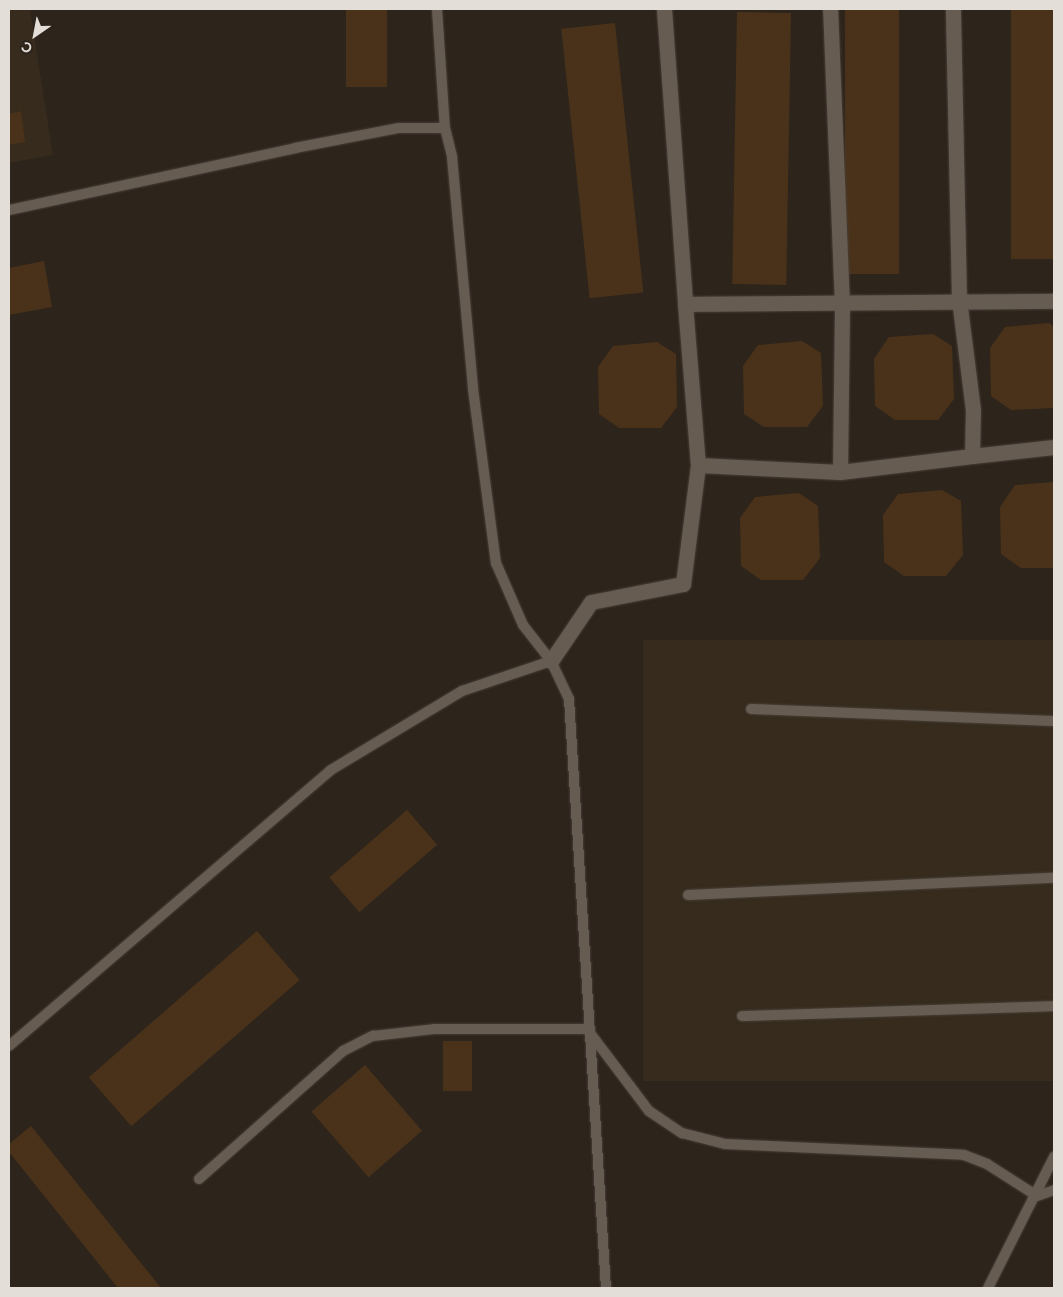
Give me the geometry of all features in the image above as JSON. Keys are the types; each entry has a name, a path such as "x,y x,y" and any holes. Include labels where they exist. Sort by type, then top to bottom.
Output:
{"street":[{"path":"550,661 591,602 683,584 698,465 664,9"},
{"path":"830,9 842,305 840,472"},
{"path":"953,9 959,299 973,410 972,456"},
{"path":"685,304 842,305 959,299 1054,301"},
{"path":"698,465 840,472 1054,447"}],"lane":[{"path":"437,9 445,128 452,157 473,389 496,563 523,626 550,661 569,698 587,1029 606,1288"},
{"path":"9,210 295,148 399,128 445,128"},
{"path":"9,1046 331,770 462,691 550,661"},
{"path":"751,709 1054,721"},
{"path":"688,895 1054,878"},
{"path":"742,1016 1054,1006"},
{"path":"199,1179 343,1051 373,1036 434,1029 587,1029"},
{"path":"587,1029 649,1111 682,1133 724,1144 964,1155 987,1164 1036,1196"},
{"path":"988,1288 1054,1157"},
{"path":"1036,1196 1054,1190"}],"shaded area":[{"path":"9,9 30,9 53,155 9,163"},
{"path":"643,640 1054,640 1054,1081 643,1081"}],"building":[{"path":"346,9 387,9 387,87 346,87"},
{"path":"845,9 899,9 899,274 845,274"},
{"path":"1011,9 1054,9 1054,259 1011,259"},
{"path":"737,12 791,13 786,285 732,284"},
{"path":"615,23 643,293 590,298 561,29"},
{"path":"21,111 25,142 9,145 9,114"},
{"path":"44,261 52,307 9,315 9,268"},
{"path":"1049,323 1054,327 1054,408 1011,410 991,396 990,348 1005,327"},
{"path":"933,334 952,346 954,399 938,420 895,420 875,406 874,359 889,337"},
{"path":"802,341 821,353 823,406 807,427 764,427 744,414 743,366 758,345"},
{"path":"657,342 676,354 677,407 661,428 619,428 599,414 598,367 613,346"},
{"path":"1054,482 1054,568 1021,568 1001,554 1000,507 1015,485"},
{"path":"942,490 961,501 963,555 946,576 904,576 884,562 883,515 898,494"},
{"path":"799,493 818,506 820,558 803,580 761,580 741,566 740,518 755,497"},
{"path":"407,810 437,845 359,912 329,878"},
{"path":"257,931 300,980 131,1126 89,1077"},
{"path":"443,1041 472,1041 472,1091 443,1091"},
{"path":"365,1065 422,1131 368,1177 311,1112"},
{"path":"31,1126 161,1288 118,1288 9,1152 9,1144"}]}
